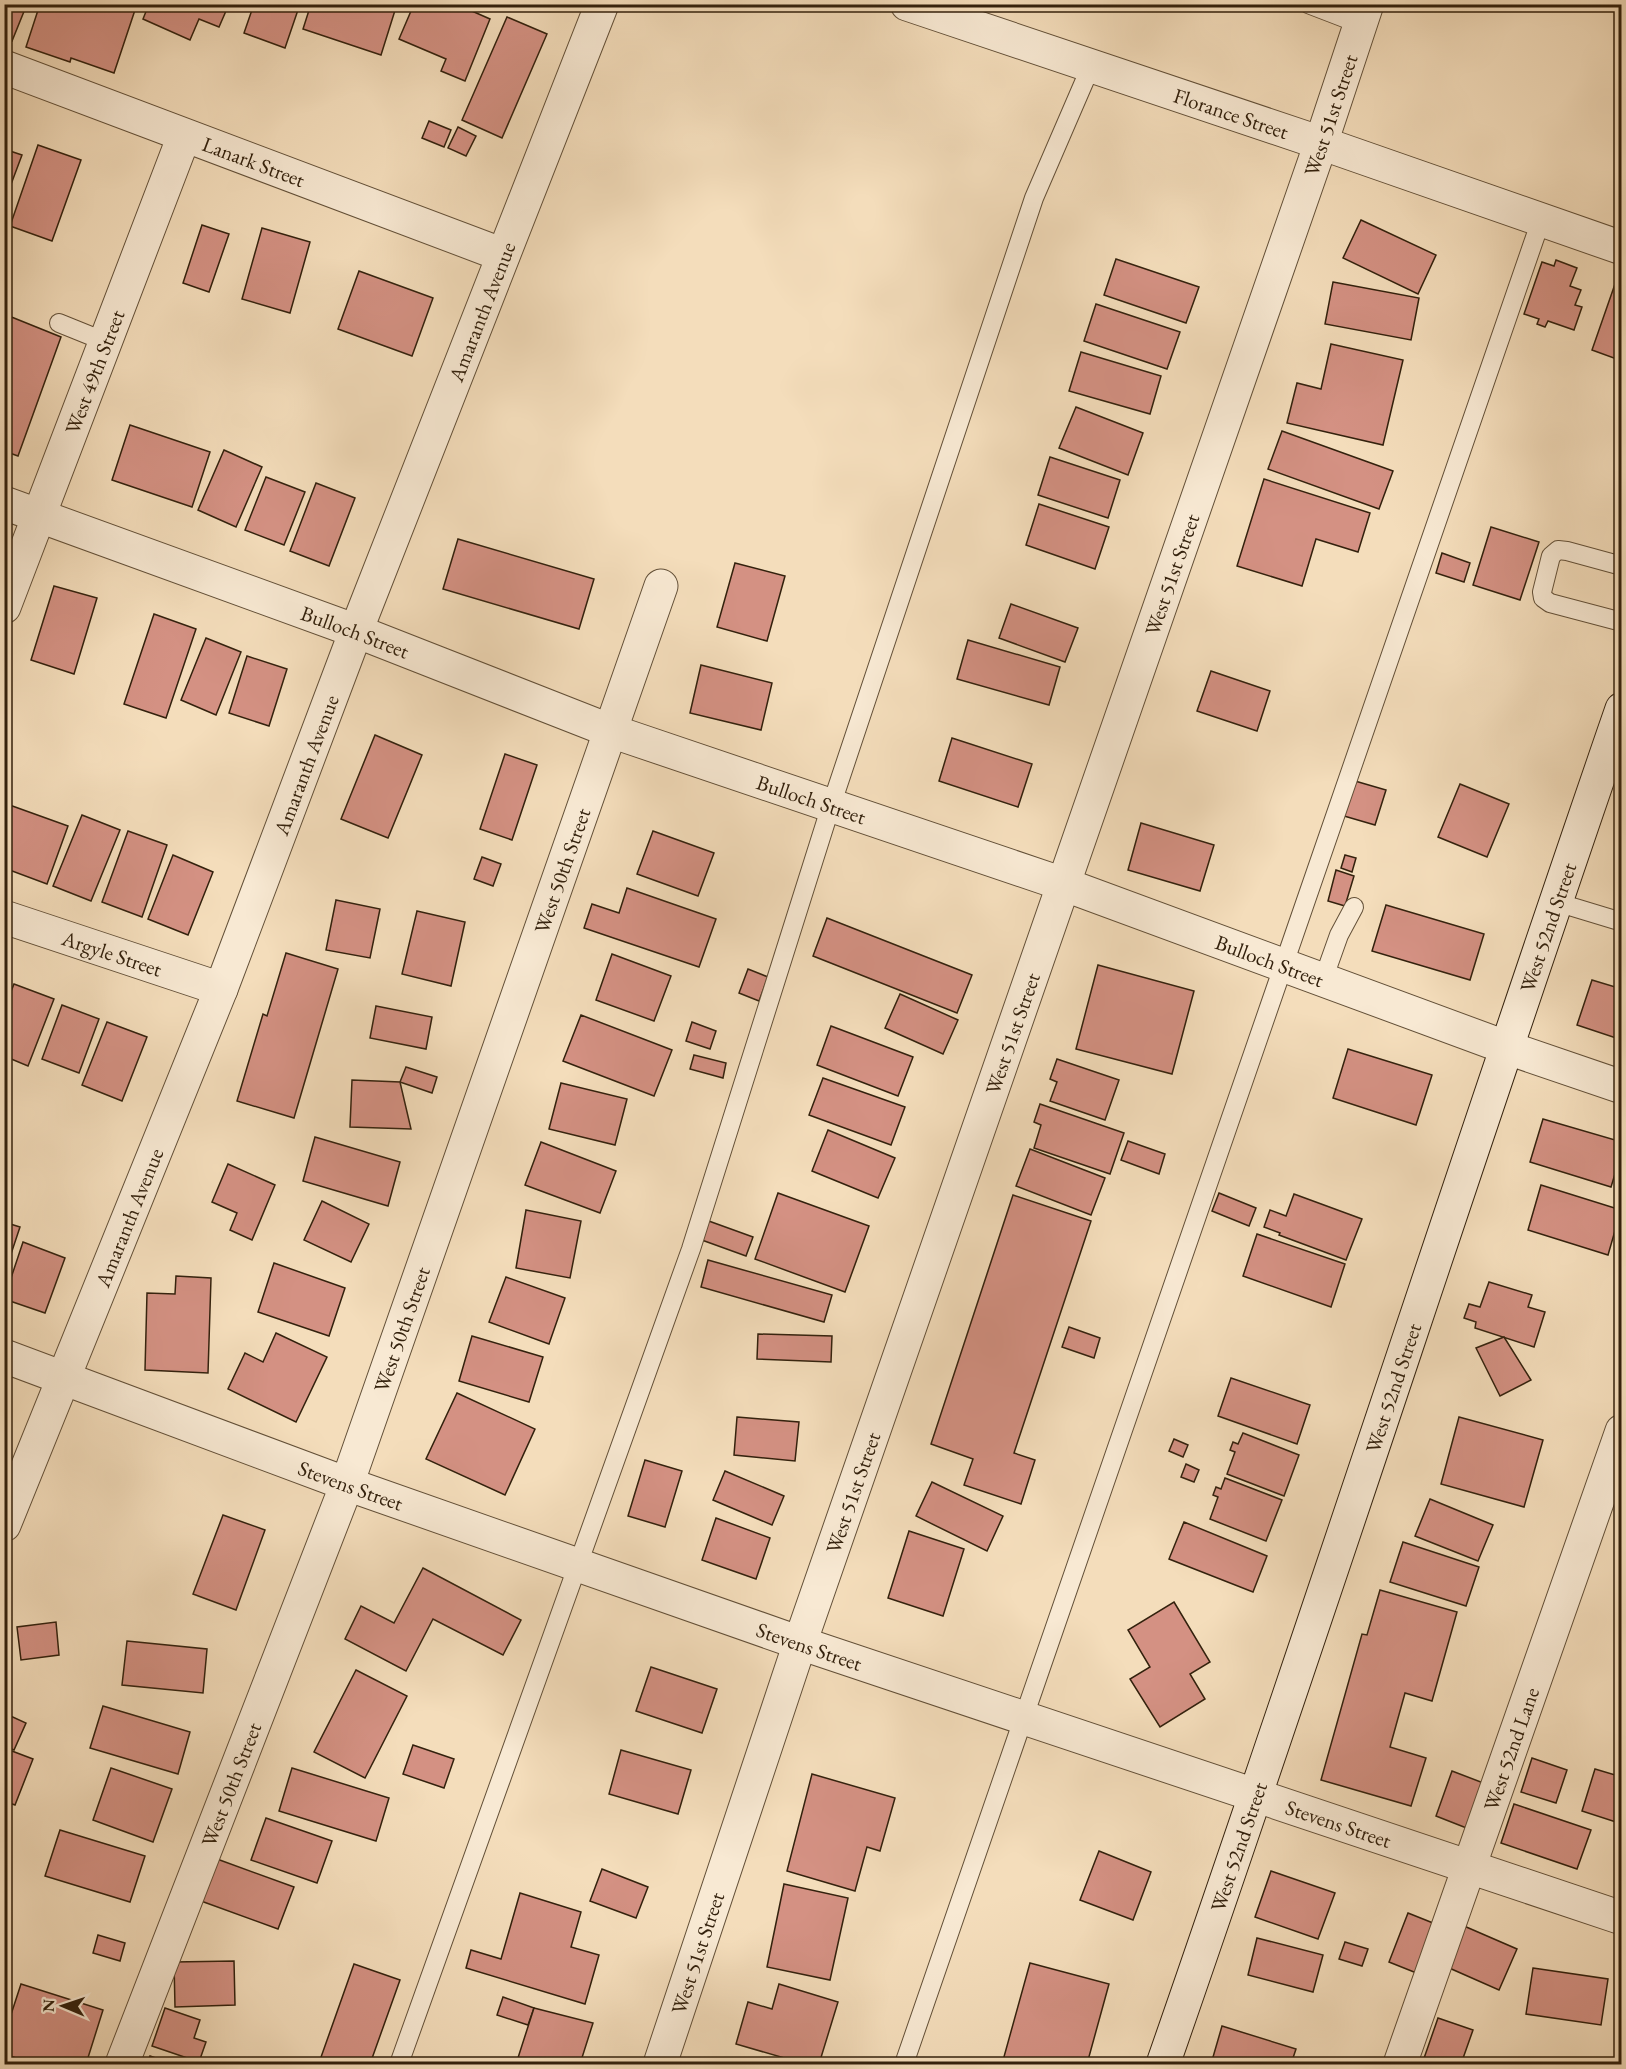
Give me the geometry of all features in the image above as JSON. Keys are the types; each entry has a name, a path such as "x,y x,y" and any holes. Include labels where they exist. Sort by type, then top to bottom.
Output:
{"street":[{"name":"Amaranth Avenue","path":"4,1525 221,989 356,631 602,4"},
{"name":"Florance Street","path":"907,4 1321,142 1622,248"},
{"name":"West 51st Street","path":"660,2064 800,1643 1321,142 1363,14"},
{"name":"Lanark Street","path":"4,67 503,255"},
{"name":"West 49th Street","path":"4,607 184,136"},
{"name":"Bulloch Street","path":"4,503 356,631 611,731 1063,884 1505,1047 1622,1087"},
{"name":"West 50th Street","path":"123,2064 347,1484 661,586"},
{"name":"West 52nd Street","path":"1163,2064 1256,1796 1505,1047 1556,902 1611,774 1622,709"},
{"name":"Argyle Street","path":"4,917 221,989"},
{"name":"Stevens Street","path":"4,1356 347,1484 800,1643 1622,1918"},
{"name":"West 52nd Lane","path":"1400,2064 1622,1431"}],"lane":[{"path":"1308,4 1363,14"},
{"path":"399,2064 687,1260 832,807 1034,198 1091,66"},
{"path":"904,2064 1541,220"},
{"path":"59,323 106,342"},
{"path":"1622,566 1567,550 1558,550 1551,556 1542,592 1543,598 1550,603 1622,622"},
{"path":"1556,902 1622,922"},
{"path":"1323,980 1339,935 1354,908"}],"building":[{"path":"4,4 27,4 12,41 4,39"},
{"path":"40,4 137,4 114,73 71,58 70,62 26,47"},
{"path":"149,4 229,4 219,27 199,19 190,40 143,19"},
{"path":"254,4 300,4 285,48 244,33"},
{"path":"311,4 397,4 381,55 303,29"},
{"path":"414,4 456,4 490,19 465,81 441,71 446,59 399,39"},
{"path":"507,17 547,34 502,138 462,120"},
{"path":"429,121 451,130 444,147 422,138"},
{"path":"458,127 476,136 466,156 448,148"},
{"path":"38,145 81,160 52,241 10,226"},
{"path":"4,149 22,155 4,203"},
{"path":"1361,220 1436,255 1418,294 1343,258"},
{"path":"202,225 229,234 209,292 183,283"},
{"path":"262,228 310,242 290,313 242,299"},
{"path":"1116,259 1199,287 1186,323 1104,295"},
{"path":"1556,260 1577,268 1570,286 1581,290 1575,305 1582,307 1574,330 1548,321 1545,327 1537,324 1539,319 1524,314 1542,262 1554,266"},
{"path":"359,271 433,298 412,356 338,329"},
{"path":"1333,282 1419,298 1411,340 1325,324"},
{"path":"1615,284 1622,287 1622,361 1592,350"},
{"path":"1096,304 1180,332 1167,369 1084,341"},
{"path":"9,316 61,337 18,456 4,451 4,330"},
{"path":"1331,344 1403,360 1383,445 1287,423 1297,383 1321,389"},
{"path":"1081,352 1161,376 1150,414 1069,391"},
{"path":"1076,407 1143,433 1128,475 1059,448"},
{"path":"130,425 210,452 192,507 112,480"},
{"path":"1282,431 1393,471 1379,509 1268,469"},
{"path":"224,450 262,467 236,527 198,510"},
{"path":"1050,457 1120,480 1108,518 1038,495"},
{"path":"266,477 305,492 284,545 245,530"},
{"path":"1264,479 1370,513 1358,552 1316,539 1302,586 1237,566"},
{"path":"316,483 355,498 329,566 290,551"},
{"path":"1039,504 1109,527 1095,569 1026,545"},
{"path":"1491,527 1539,542 1520,600 1473,585"},
{"path":"458,539 594,579 579,629 443,589"},
{"path":"1442,553 1470,563 1464,582 1436,573"},
{"path":"735,563 785,576 767,641 717,627"},
{"path":"54,586 97,598 74,674 31,660"},
{"path":"1011,604 1078,628 1065,662 999,638"},
{"path":"154,614 196,629 166,718 124,704"},
{"path":"206,638 241,652 216,715 181,700"},
{"path":"968,640 1060,667 1049,705 957,679"},
{"path":"247,656 287,669 269,726 229,713"},
{"path":"701,665 772,683 761,730 690,713"},
{"path":"1211,671 1270,691 1257,731 1197,711"},
{"path":"375,735 422,755 388,838 341,819"},
{"path":"952,738 1032,764 1018,807 939,781"},
{"path":"505,754 537,765 512,840 480,829"},
{"path":"1355,781 1386,790 1375,825 1344,816"},
{"path":"1460,784 1509,804 1487,857 1438,837"},
{"path":"4,803 68,826 47,884 4,868"},
{"path":"82,815 120,830 91,901 53,886"},
{"path":"1141,823 1214,845 1200,891 1128,870"},
{"path":"128,831 167,845 142,917 102,902"},
{"path":"653,831 714,853 698,896 637,874"},
{"path":"173,855 213,872 188,935 148,919"},
{"path":"1345,855 1356,858 1352,872 1341,868"},
{"path":"482,857 501,864 493,886 474,879"},
{"path":"1336,870 1354,876 1345,906 1328,901"},
{"path":"627,888 716,919 699,967 584,928 592,904 619,913"},
{"path":"336,900 380,909 370,958 326,950"},
{"path":"1386,905 1484,934 1470,980 1372,951"},
{"path":"417,911 465,922 451,986 402,974"},
{"path":"827,918 972,975 957,1013 813,956"},
{"path":"286,953 338,969 294,1118 237,1101 263,1014 267,1016"},
{"path":"612,954 671,976 654,1021 596,1000"},
{"path":"1098,965 1194,991 1172,1074 1076,1049"},
{"path":"748,969 768,977 759,1001 739,993"},
{"path":"1592,980 1622,989 1622,1040 1577,1025"},
{"path":"14,984 54,999 28,1066 4,1056 4,1009"},
{"path":"900,994 958,1020 943,1054 885,1028"},
{"path":"62,1005 99,1019 79,1073 42,1059"},
{"path":"376,1006 432,1017 426,1049 370,1038"},
{"path":"581,1015 672,1050 654,1096 563,1061"},
{"path":"107,1022 147,1037 122,1101 82,1085"},
{"path":"692,1022 716,1031 710,1049 686,1041"},
{"path":"831,1026 913,1057 898,1096 817,1065"},
{"path":"1348,1049 1432,1075 1416,1125 1333,1098"},
{"path":"694,1055 726,1063 723,1078 690,1069"},
{"path":"1057,1059 1119,1080 1105,1120 1050,1101 1057,1082 1050,1079"},
{"path":"406,1067 437,1077 432,1093 400,1082"},
{"path":"823,1078 905,1107 891,1145 809,1115"},
{"path":"352,1080 400,1082 411,1129 350,1127"},
{"path":"561,1083 627,1099 615,1145 549,1129"},
{"path":"1040,1104 1124,1133 1110,1174 1034,1148 1041,1125 1034,1122"},
{"path":"1543,1119 1622,1142 1622,1151 1611,1187 1530,1162"},
{"path":"828,1130 895,1158 878,1198 812,1171"},
{"path":"315,1137 400,1162 388,1206 303,1181"},
{"path":"1128,1141 1165,1154 1159,1174 1121,1160"},
{"path":"541,1142 616,1171 600,1213 525,1185"},
{"path":"1030,1149 1105,1178 1091,1215 1016,1186"},
{"path":"228,1164 275,1185 252,1240 230,1230 237,1213 212,1202"},
{"path":"1541,1185 1621,1210 1608,1255 1528,1230"},
{"path":"778,1193 869,1226 845,1292 755,1259"},
{"path":"1219,1193 1256,1208 1249,1226 1212,1211"},
{"path":"1294,1194 1362,1219 1346,1260 1279,1235 1280,1233 1264,1227 1270,1210 1286,1216"},
{"path":"1013,1195 1091,1221 1014,1453 1035,1460 1021,1504 964,1485 973,1459 931,1444"},
{"path":"322,1201 369,1224 351,1262 304,1240"},
{"path":"526,1210 581,1221 570,1278 516,1268"},
{"path":"706,1220 753,1237 746,1256 699,1239"},
{"path":"4,1222 20,1227 4,1275"},
{"path":"1257,1234 1345,1264 1331,1307 1243,1276"},
{"path":"23,1242 65,1258 45,1313 4,1299"},
{"path":"708,1260 832,1295 824,1322 701,1287"},
{"path":"274,1263 345,1288 329,1336 258,1312"},
{"path":"176,1276 211,1278 208,1373 145,1370 147,1293 175,1294"},
{"path":"506,1277 565,1298 549,1344 489,1322"},
{"path":"1489,1282 1532,1295 1528,1307 1545,1312 1534,1347 1475,1328 1476,1322 1464,1318 1469,1304 1480,1307"},
{"path":"1069,1327 1100,1338 1094,1358 1062,1347"},
{"path":"276,1333 327,1357 296,1422 228,1389 245,1353 263,1362"},
{"path":"758,1334 832,1336 831,1362 757,1359"},
{"path":"472,1336 543,1357 529,1402 459,1381"},
{"path":"1504,1337 1531,1380 1500,1396 1476,1348"},
{"path":"1231,1378 1310,1405 1297,1444 1218,1416"},
{"path":"457,1393 535,1429 505,1495 426,1459"},
{"path":"737,1417 799,1422 795,1461 734,1455"},
{"path":"1459,1417 1543,1440 1524,1507 1441,1484"},
{"path":"1243,1433 1299,1455 1284,1496 1227,1474 1235,1452 1230,1450 1233,1442 1238,1444"},
{"path":"1174,1439 1188,1445 1183,1457 1169,1451"},
{"path":"645,1460 682,1471 665,1527 628,1516"},
{"path":"1186,1464 1199,1470 1194,1482 1181,1477"},
{"path":"725,1471 784,1496 772,1525 713,1500"},
{"path":"1225,1478 1282,1500 1266,1541 1210,1519 1218,1497 1213,1495 1216,1487 1221,1489"},
{"path":"932,1482 1003,1516 987,1551 916,1516"},
{"path":"1430,1499 1493,1525 1478,1561 1415,1536"},
{"path":"223,1515 265,1530 236,1610 193,1594"},
{"path":"716,1518 770,1538 756,1579 702,1560"},
{"path":"1184,1522 1267,1556 1253,1592 1169,1559"},
{"path":"909,1531 964,1549 943,1616 888,1598"},
{"path":"1403,1542 1479,1567 1466,1606 1390,1582"},
{"path":"423,1568 521,1620 503,1655 433,1619 406,1671 345,1639 361,1606 394,1623"},
{"path":"1380,1590 1457,1612 1432,1701 1405,1693 1390,1747 1426,1758 1411,1806 1321,1780 1362,1634 1367,1635"},
{"path":"1174,1602 1210,1662 1190,1674 1205,1699 1160,1727 1130,1679 1150,1667 1128,1630"},
{"path":"56,1622 59,1655 21,1660 17,1627"},
{"path":"127,1641 207,1649 203,1693 122,1685"},
{"path":"651,1667 717,1689 702,1733 636,1711"},
{"path":"356,1670 407,1696 365,1778 314,1752"},
{"path":"103,1706 190,1732 178,1774 90,1748"},
{"path":"4,1713 26,1723 14,1750 4,1746"},
{"path":"413,1745 454,1759 444,1788 403,1774"},
{"path":"4,1748 33,1759 15,1805 4,1801"},
{"path":"621,1750 691,1770 678,1814 609,1794"},
{"path":"1532,1758 1567,1770 1556,1803 1521,1792"},
{"path":"111,1768 172,1789 153,1842 93,1820"},
{"path":"292,1768 389,1798 376,1841 279,1811"},
{"path":"1595,1769 1622,1777 1622,1824 1582,1811"},
{"path":"1452,1771 1486,1784 1469,1829 1436,1816"},
{"path":"812,1774 895,1798 880,1851 867,1847 855,1891 787,1871"},
{"path":"1514,1804 1591,1830 1577,1869 1501,1843"},
{"path":"266,1818 332,1841 317,1883 251,1860"},
{"path":"60,1830 145,1856 130,1902 45,1876"},
{"path":"1099,1851 1151,1872 1133,1920 1080,1900"},
{"path":"217,1859 294,1887 278,1929 201,1901"},
{"path":"602,1869 648,1887 636,1918 590,1901"},
{"path":"1271,1871 1335,1893 1318,1939 1255,1917"},
{"path":"784,1884 848,1898 830,1980 767,1967"},
{"path":"520,1893 581,1912 571,1947 599,1955 585,2004 466,1968 471,1950 501,1959"},
{"path":"1408,1913 1438,1925 1419,1974 1389,1962"},
{"path":"1464,1926 1517,1949 1499,1990 1447,1967"},
{"path":"98,1935 125,1943 120,1961 93,1953"},
{"path":"1257,1938 1323,1955 1313,1992 1248,1975"},
{"path":"1345,1942 1368,1949 1362,1966 1339,1959"},
{"path":"234,1961 235,2005 175,2007 174,1962"},
{"path":"1030,1963 1109,1984 1087,2064 1002,2064"},
{"path":"354,1964 400,1980 370,2064 332,2064 320,2060"},
{"path":"1533,1968 1608,1979 1601,2025 1526,2014"},
{"path":"21,1984 103,2010 86,2064 46,2064 35,2061 34,2064 4,2054 4,2036"},
{"path":"779,1984 838,2002 819,2064 805,2064 736,2044 748,2002 772,2009"},
{"path":"503,1997 534,2008 528,2025 497,2015"},
{"path":"165,2008 200,2020 194,2038 206,2042 199,2062 152,2046"},
{"path":"534,2008 593,2023 580,2064 516,2064"},
{"path":"1438,2018 1473,2030 1461,2064 1422,2064"},
{"path":"1222,2026 1296,2049 1291,2064 1211,2064"},
{"path":"150,2056 173,2064 147,2064"}]}
